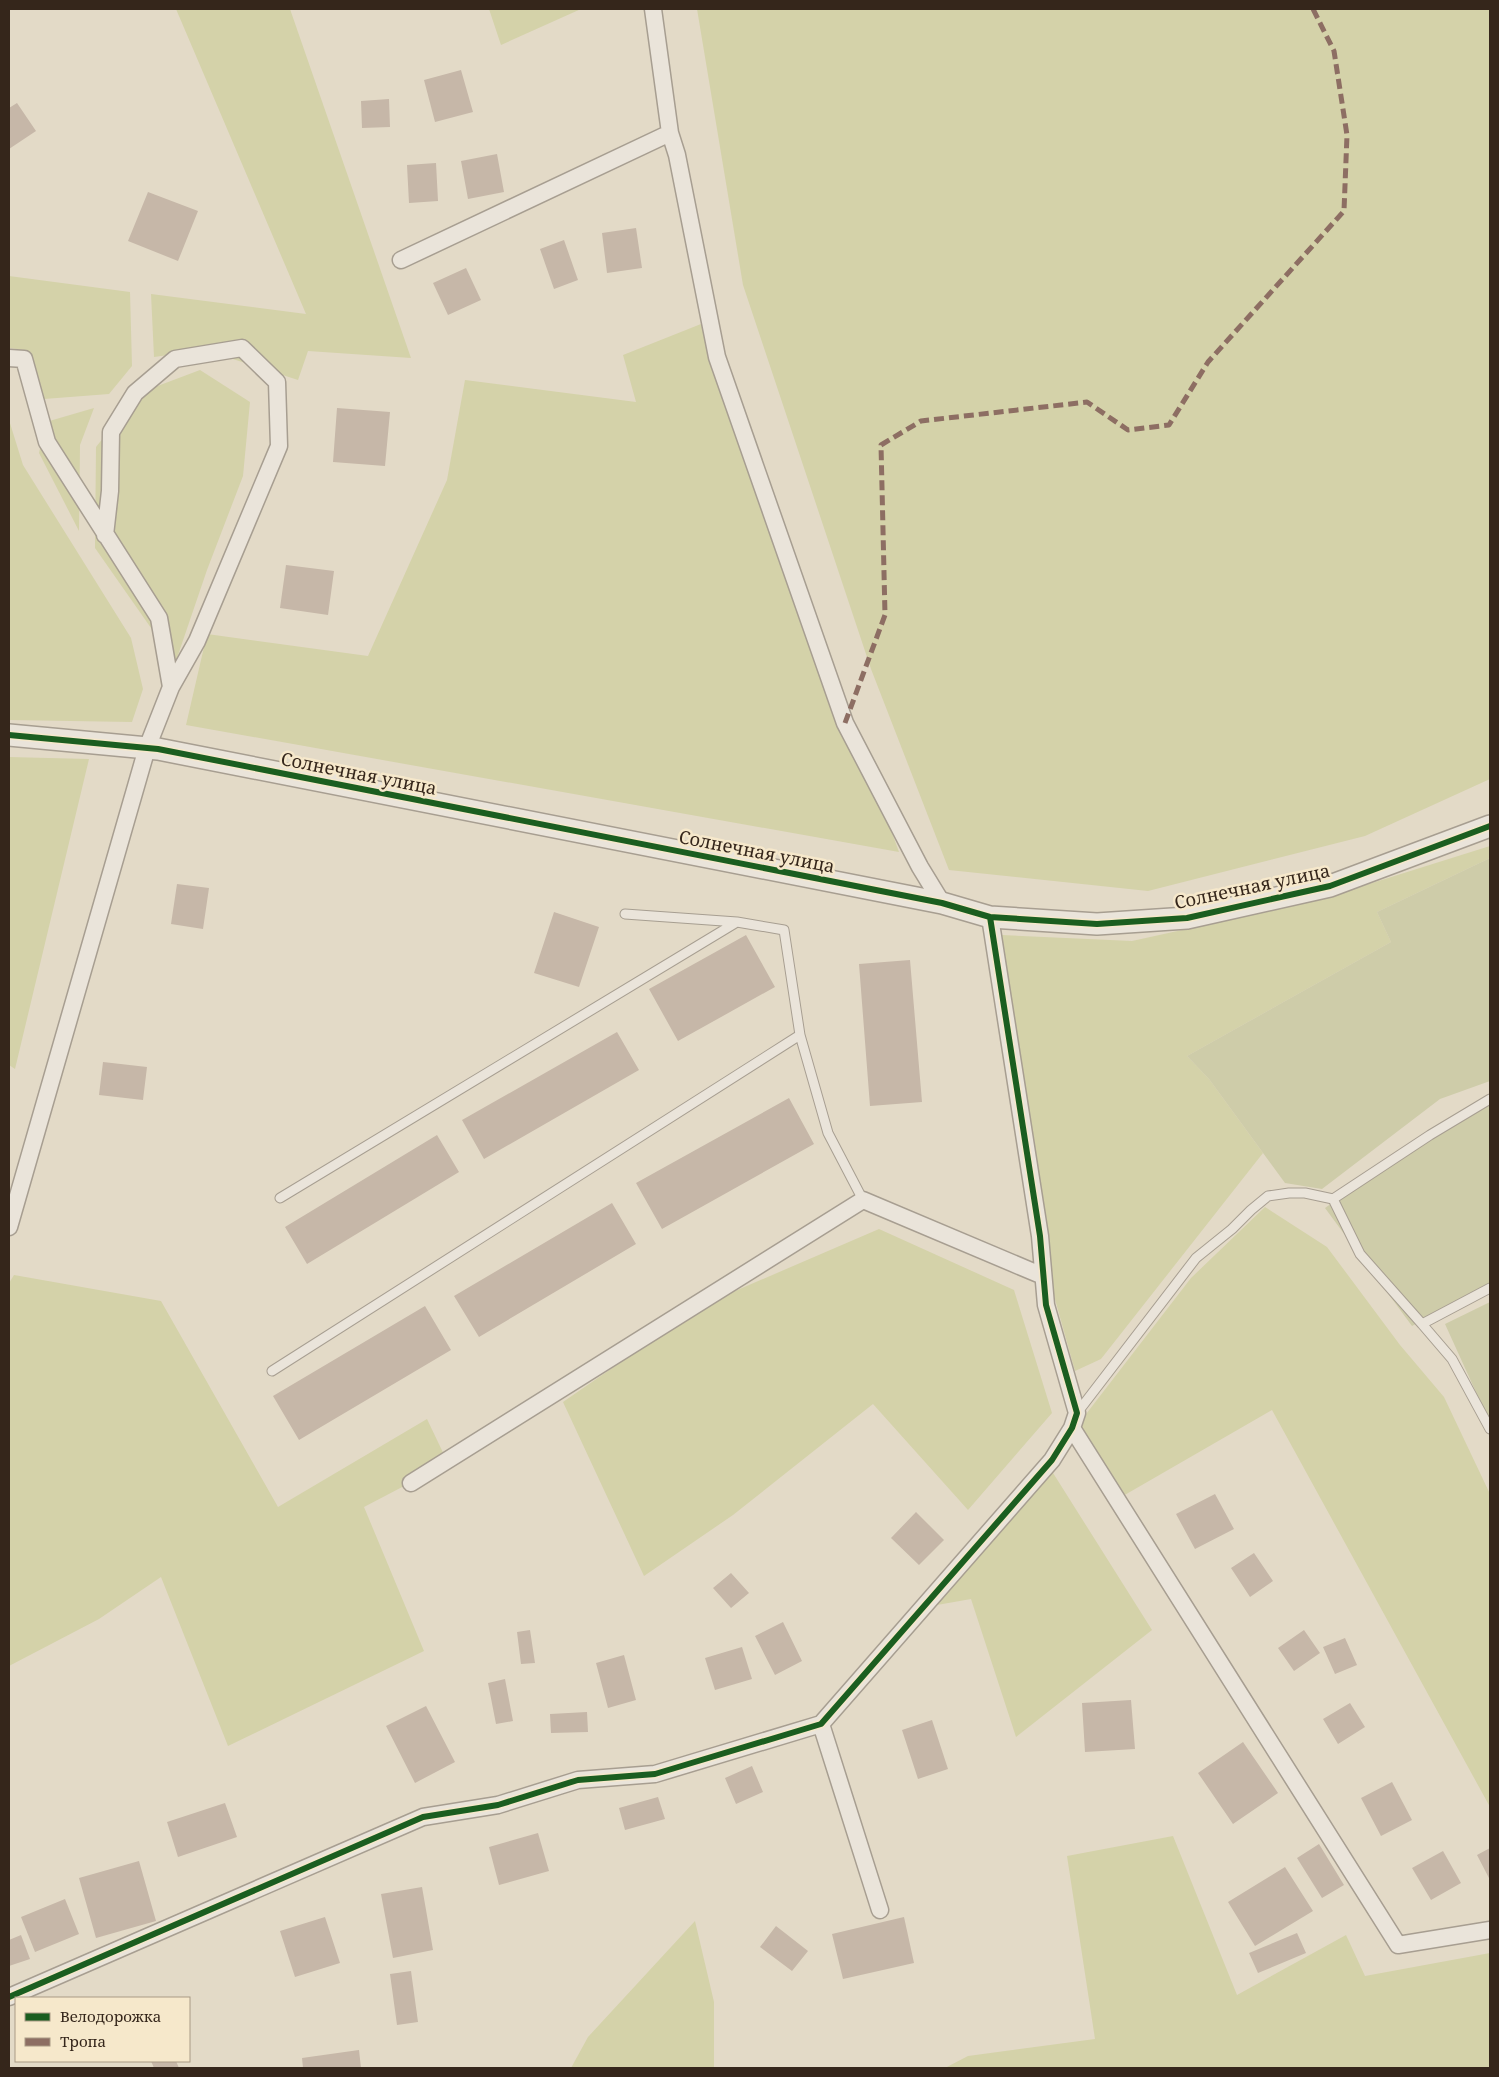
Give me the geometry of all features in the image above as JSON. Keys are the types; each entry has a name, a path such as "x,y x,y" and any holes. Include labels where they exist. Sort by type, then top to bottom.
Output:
{"street":[{"path":"653,9 670,133 677,155 717,357 842,713 916,859 942,903"},
{"path":"401,260 670,133"},
{"path":"9,1227 147,748 171,687 197,641 279,446 277,382 242,348 175,359 134,393 111,432 110,491 105,535"},
{"path":"9,358 24,358 46,442 159,618 171,687"},
{"name":"Солнечная улица","path":"9,736 147,748 942,903 990,917 1097,924 1187,918 1330,886 1490,826"},
{"path":"990,917 1038,1226 1046,1305 1074,1421 1398,1945 1490,1930"},
{"path":"411,1482 864,1200 1043,1276"},
{"path":"9,1997 423,1817 498,1805 578,1780 655,1774 821,1724 1052,1460 1074,1421"},
{"path":"821,1724 880,1910"}],"lane":[{"path":"625,914 737,922 784,930 800,1035 828,1133 864,1200"},
{"path":"280,1198 737,922"},
{"path":"272,1371 800,1035"},
{"path":"1074,1421 1196,1258 1232,1229 1268,1196 1305,1193 1333,1199 1430,1135 1490,1099"},
{"path":"1333,1199 1360,1254 1452,1359 1490,1429"},
{"path":"1422,1324 1490,1288"}],"shaded area":[{"path":"176,9 290,9 411,358 308,351 298,380 205,350 154,357 151,294 306,314"},
{"path":"489,9 581,9 501,45"},
{"path":"697,9 1490,9 1490,779 1365,836 1148,891 949,870 871,669 743,285"},
{"path":"9,276 130,292 132,366 109,394 31,400 17,349 9,348"},
{"path":"706,322 899,852 186,725 207,634 368,656 447,480 465,380 636,402 623,355"},
{"path":"200,370 250,402 243,476 207,570 163,699 158,638 95,548 96,447 139,393"},
{"path":"94,408 80,445 79,531 39,453 46,422"},
{"path":"9,420 23,465 131,638 143,689 132,722 9,720"},
{"path":"9,757 89,759 15,1069 9,1065"},
{"path":"1490,846 1490,858 1377,912 1391,942 1187,1056 1209,1079 1263,1153 1101,1359 1075,1371 1048,1274 1002,935 1132,941 1318,900"},
{"path":"1490,858 1490,1081 1440,1099 1322,1189 1285,1183 1209,1079 1187,1056 1391,942 1377,912"},
{"path":"1490,1099 1490,1283 1412,1326 1325,1208 1451,1118"},
{"path":"1265,1207 1327,1247 1400,1345 1444,1397 1490,1494 1490,1807 1272,1410 1116,1500 1073,1431 1191,1278"},
{"path":"879,1229 1014,1290 1052,1413 968,1510 873,1404 733,1515 644,1576 563,1402 705,1304"},
{"path":"14,1275 161,1301 278,1507 427,1419 448,1463 364,1507 424,1651 228,1746 161,1577 99,1619 9,1666 9,1283"},
{"path":"1490,1302 1490,1423 1445,1324"},
{"path":"1048,1465 1152,1630 1016,1737 971,1599 937,1605"},
{"path":"1173,1836 1237,1995 1346,1935 1365,1976 1490,1953 1490,2068 945,2068 968,2056 1095,2039 1067,1856"},
{"path":"695,1921 714,2002 714,2068 571,2068 588,2037"}],"building":[{"path":"461,70 473,112 435,122 424,80"},
{"path":"389,99 390,127 362,128 361,101"},
{"path":"17,103 36,131 9,149 9,108"},
{"path":"497,154 504,192 468,199 461,161"},
{"path":"436,163 438,201 409,203 407,165"},
{"path":"148,192 198,211 178,261 128,241"},
{"path":"636,228 642,268 607,273 602,233"},
{"path":"564,240 578,280 554,289 540,249"},
{"path":"466,268 481,300 448,315 433,283"},
{"path":"337,408 390,412 385,466 333,462"},
{"path":"286,565 334,571 328,615 280,608"},
{"path":"177,884 209,888 203,929 171,924"},
{"path":"554,912 599,927 579,987 534,973"},
{"path":"746,935 775,987 678,1041 649,989"},
{"path":"910,960 922,1102 870,1106 859,964"},
{"path":"617,1032 639,1070 484,1159 462,1120"},
{"path":"103,1062 147,1067 143,1100 99,1095"},
{"path":"789,1098 814,1144 662,1229 636,1183"},
{"path":"437,1135 459,1172 307,1264 285,1227"},
{"path":"612,1203 636,1244 479,1337 454,1296"},
{"path":"425,1306 451,1350 299,1440 273,1396"},
{"path":"1215,1494 1234,1529 1195,1549 1176,1514"},
{"path":"916,1512 944,1540 919,1565 891,1538"},
{"path":"1254,1553 1273,1581 1250,1597 1231,1568"},
{"path":"731,1573 749,1593 731,1608 713,1588"},
{"path":"783,1622 802,1661 775,1675 755,1636"},
{"path":"530,1630 535,1663 521,1664 517,1632"},
{"path":"1304,1630 1320,1653 1294,1671 1278,1648"},
{"path":"1345,1638 1357,1665 1335,1674 1323,1647"},
{"path":"742,1647 752,1679 715,1690 705,1658"},
{"path":"624,1655 636,1700 608,1708 596,1663"},
{"path":"505,1679 513,1721 496,1724 488,1683"},
{"path":"1131,1700 1135,1749 1085,1752 1082,1703"},
{"path":"1350,1703 1365,1727 1338,1744 1323,1719"},
{"path":"426,1706 455,1762 415,1783 386,1726"},
{"path":"587,1712 588,1732 551,1733 550,1714"},
{"path":"932,1720 948,1769 918,1779 902,1730"},
{"path":"1243,1742 1278,1793 1233,1824 1198,1773"},
{"path":"752,1766 763,1792 736,1804 725,1778"},
{"path":"1392,1782 1412,1820 1381,1836 1361,1798"},
{"path":"658,1797 665,1819 625,1830 619,1808"},
{"path":"225,1803 237,1837 178,1857 167,1822"},
{"path":"538,1833 549,1871 499,1885 489,1847"},
{"path":"1319,1844 1344,1885 1322,1898 1297,1858"},
{"path":"1490,1848 1490,1880 1477,1855"},
{"path":"1443,1851 1461,1883 1431,1900 1412,1868"},
{"path":"139,1861 156,1921 96,1938 79,1878"},
{"path":"1285,1867 1313,1911 1255,1946 1228,1902"},
{"path":"422,1887 433,1950 393,1958 381,1894"},
{"path":"65,1899 79,1934 35,1952 21,1917"},
{"path":"325,1917 340,1963 295,1977 280,1931"},
{"path":"904,1917 914,1963 843,1979 832,1934"},
{"path":"776,1926 808,1951 792,1971 760,1947"},
{"path":"1297,1933 1306,1953 1258,1973 1249,1953"},
{"path":"21,1935 30,1959 9,1966 9,1940"},
{"path":"411,1971 418,2022 397,2025 390,1974"},
{"path":"359,2050 361,2068 303,2068 302,2058"},
{"path":"151,2062 176,2062 179,2068 154,2068"}],"marked path":[{"path":"845,723 885,615 881,445 921,421 1087,402 1128,430 1169,425 1208,362 1344,211 1347,135 1334,51 1313,9"}],"cycle path":[{"path":"9,735 158,749 942,903 990,917 1097,924 1187,918 1330,886 1490,826"},
{"path":"9,1997 423,1817 498,1805 578,1780 655,1774 821,1724 1052,1460 1072,1428 1077,1413 1046,1305 1040,1236 990,917"}]}
